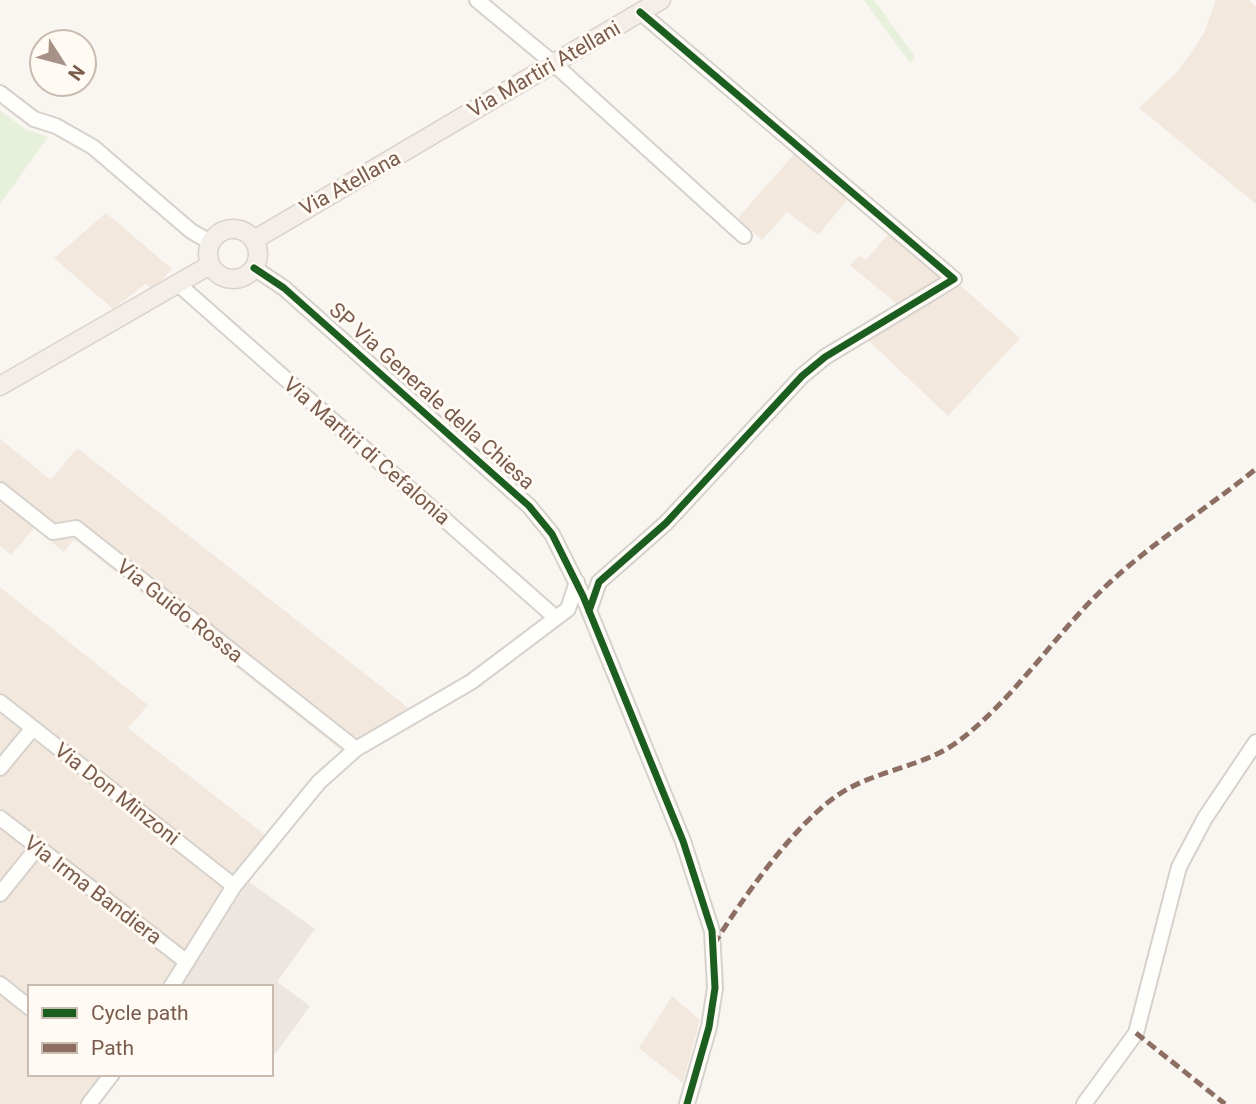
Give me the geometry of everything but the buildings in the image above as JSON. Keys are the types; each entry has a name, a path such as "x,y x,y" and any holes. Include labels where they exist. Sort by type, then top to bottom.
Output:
{"main road":[{"name":"Via Martiri Atellani","path":"428,139 652,4"},
{"name":"Via Atellana","path":"254,240 272,227 428,139"},
{"path":"223,230 240,230 254,240 258,254 254,268 240,278 231,279 215,272 210,265 210,242 223,230"},
{"path":"0,386 210,265"}],"street":[{"path":"477,0 553,63 744,236"},
{"path":"562,613 589,611 599,582 666,523 810,369 825,357 954,279 652,4"},
{"path":"0,93 34,119 55,126 93,147 191,231 210,242"},
{"name":"SP Via Generale della Chiesa","path":"254,268 271,278 529,506 552,534 577,582 684,841 712,931 715,988 709,1027 687,1104"},
{"name":"Via Martiri di Cefalonia","path":"182,280 562,613"},
{"name":"Via Guido Rossa","path":"0,490 53,532 76,528 356,749"},
{"path":"172,985 234,886 319,782 356,749 471,682 562,613 577,582 599,582"},
{"name":"Via Don Minzoni","path":"0,702 234,886"},
{"path":"0,768 33,728"},
{"path":"1084,1104 1136,1033 1179,867 1205,818 1256,742"},
{"name":"Via Irma Bandiera","path":"0,818 187,962"},
{"path":"0,894 37,848"},
{"path":"0,984 28,1006"},
{"path":"89,1104 110,1076"}],"shaded area":[{"path":"1216,0 1249,0 1256,6 1256,204 1139,108 1178,71 1193,50 1204,33"},
{"path":"796,152 850,197 818,235 787,212 762,240 738,218"},
{"path":"106,213 172,269 154,289 145,284 113,309 54,258"},
{"path":"890,232 942,277 899,306 850,265 859,256 866,260"},
{"path":"961,286 1020,338 948,416 867,339"},
{"path":"0,439 51,480 77,448 411,710 346,754 74,539 64,552 34,528 11,555 0,546"},
{"path":"0,587 148,705 128,728 269,838 168,985 28,985 28,1076 106,1076 85,1104 0,1104"},
{"path":"248,881 315,929 277,982 310,1006 276,1053 273,1051 273,985 182,985"},
{"path":"672,996 700,1020 683,1083 639,1048"}],"green space":[{"path":"864,0 874,0 915,57 910,63"},
{"path":"0,110 25,129 48,137 0,204"}],"marked path":[{"path":"714,944 769,865 818,811 850,788 930,757 960,740 999,705 1106,586 1161,540 1256,469"},
{"path":"1136,1033 1225,1104"}],"cycle path":[{"path":"589,611 599,582 666,523 802,376 825,357 954,279 640,12"},
{"path":"254,268 284,288 529,506 552,534 583,596 683,841 712,931 715,988 709,1027 687,1104"}]}
